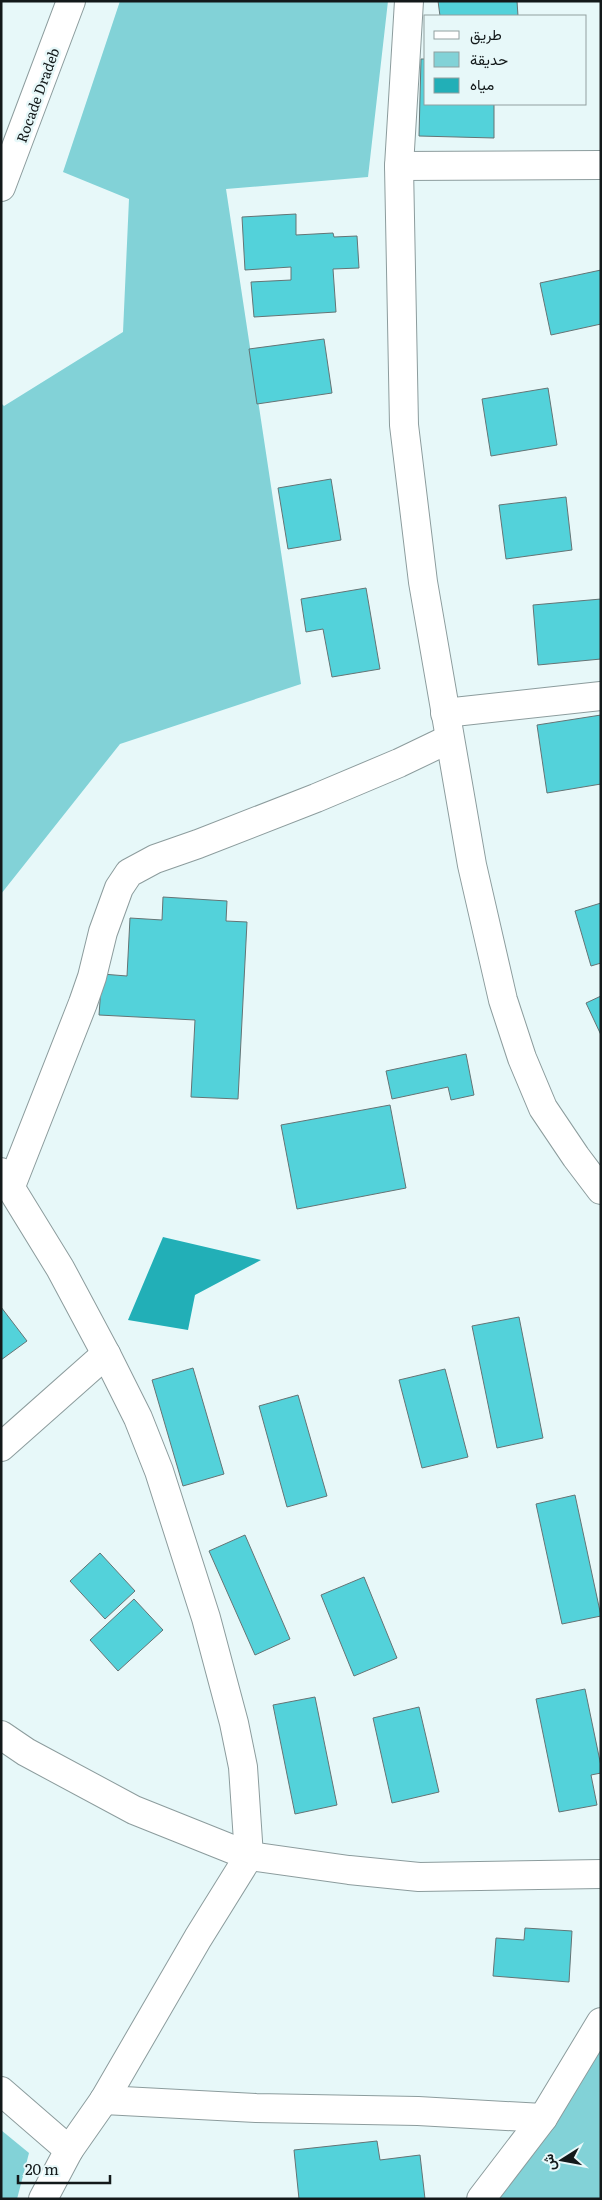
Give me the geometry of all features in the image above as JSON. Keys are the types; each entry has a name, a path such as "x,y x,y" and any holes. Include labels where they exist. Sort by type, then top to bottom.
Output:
{"street":[{"name":"Rocade Dradeb","path":"3,178 70,1"},
{"path":"409,1 399,166 404,425 423,582 444,713 474,875 504,1000 522,1058 544,1108 576,1158 601,1190"},
{"path":"399,166 601,165"},
{"path":"444,713 601,696"},
{"path":"43,2199 70,2150 104,2100 198,1938 250,1856 243,1767 234,1723 206,1618 159,1471 138,1418 106,1354 60,1268 6,1179 86,994 103,932 119,888 129,873 155,859 316,798 399,763 449,739"},
{"path":"1,1447 106,1354"},
{"path":"1,1734 26,1752 134,1810 250,1856 349,1870 419,1877 601,1874"},
{"path":"480,2199 543,2118 601,2022"},
{"path":"1,2091 70,2150"},
{"path":"104,2100 256,2108 418,2111 543,2118"}],"green space":[{"path":"120,1 388,1 368,177 226,189 301,684 120,744 1,894 1,403 4,406 123,332 129,199 63,172"},
{"path":"601,2046 601,2199 492,2199"},
{"path":"1,2130 29,2153 17,2199 1,2199"}],"water":[{"path":"163,1237 261,1260 195,1295 188,1330 128,1320"}],"building":[{"path":"438,1 517,1 518,15 440,15"},
{"path":"421,59 424,59 424,105 494,105 494,138 419,136"},
{"path":"296,214 296,235 333,233 334,237 357,236 359,268 333,269 336,312 254,317 251,282 291,280 291,267 245,270 242,217"},
{"path":"601,270 601,324 551,335 540,283"},
{"path":"324,339 332,393 257,404 249,349"},
{"path":"548,388 557,445 491,456 482,399"},
{"path":"331,479 341,540 288,549 278,488"},
{"path":"566,497 572,550 506,559 499,505"},
{"path":"366,588 380,669 332,677 323,629 306,632 301,599"},
{"path":"601,599 601,659 538,665 533,605"},
{"path":"601,715 601,784 547,793 537,725"},
{"path":"163,897 227,901 226,921 247,922 238,1099 191,1097 195,1020 99,1015 102,974 127,976 130,918 162,920"},
{"path":"601,903 601,963 591,966 575,911"},
{"path":"601,996 601,1035 586,1003"},
{"path":"466,1054 474,1095 451,1100 448,1087 392,1099 386,1071"},
{"path":"390,1105 406,1188 297,1209 281,1125"},
{"path":"1,1307 27,1341 1,1360"},
{"path":"519,1317 543,1438 497,1448 472,1326"},
{"path":"193,1368 224,1474 183,1486 152,1380"},
{"path":"445,1369 468,1457 422,1468 399,1380"},
{"path":"298,1395 327,1496 287,1507 259,1406"},
{"path":"575,1495 601,1616 562,1624 536,1504"},
{"path":"245,1535 290,1639 255,1655 209,1551"},
{"path":"100,1553 135,1591 105,1619 70,1581"},
{"path":"364,1577 397,1658 354,1676 321,1595"},
{"path":"134,1599 163,1630 118,1671 90,1640"},
{"path":"585,1689 601,1766 601,1773 591,1775 597,1805 559,1812 536,1699"},
{"path":"315,1697 337,1805 295,1814 273,1705"},
{"path":"419,1707 439,1792 392,1803 373,1718"},
{"path":"525,1928 572,1931 569,1982 493,1976 496,1938 524,1940"},
{"path":"377,2141 380,2160 420,2155 425,2199 299,2199 294,2150"}]}
